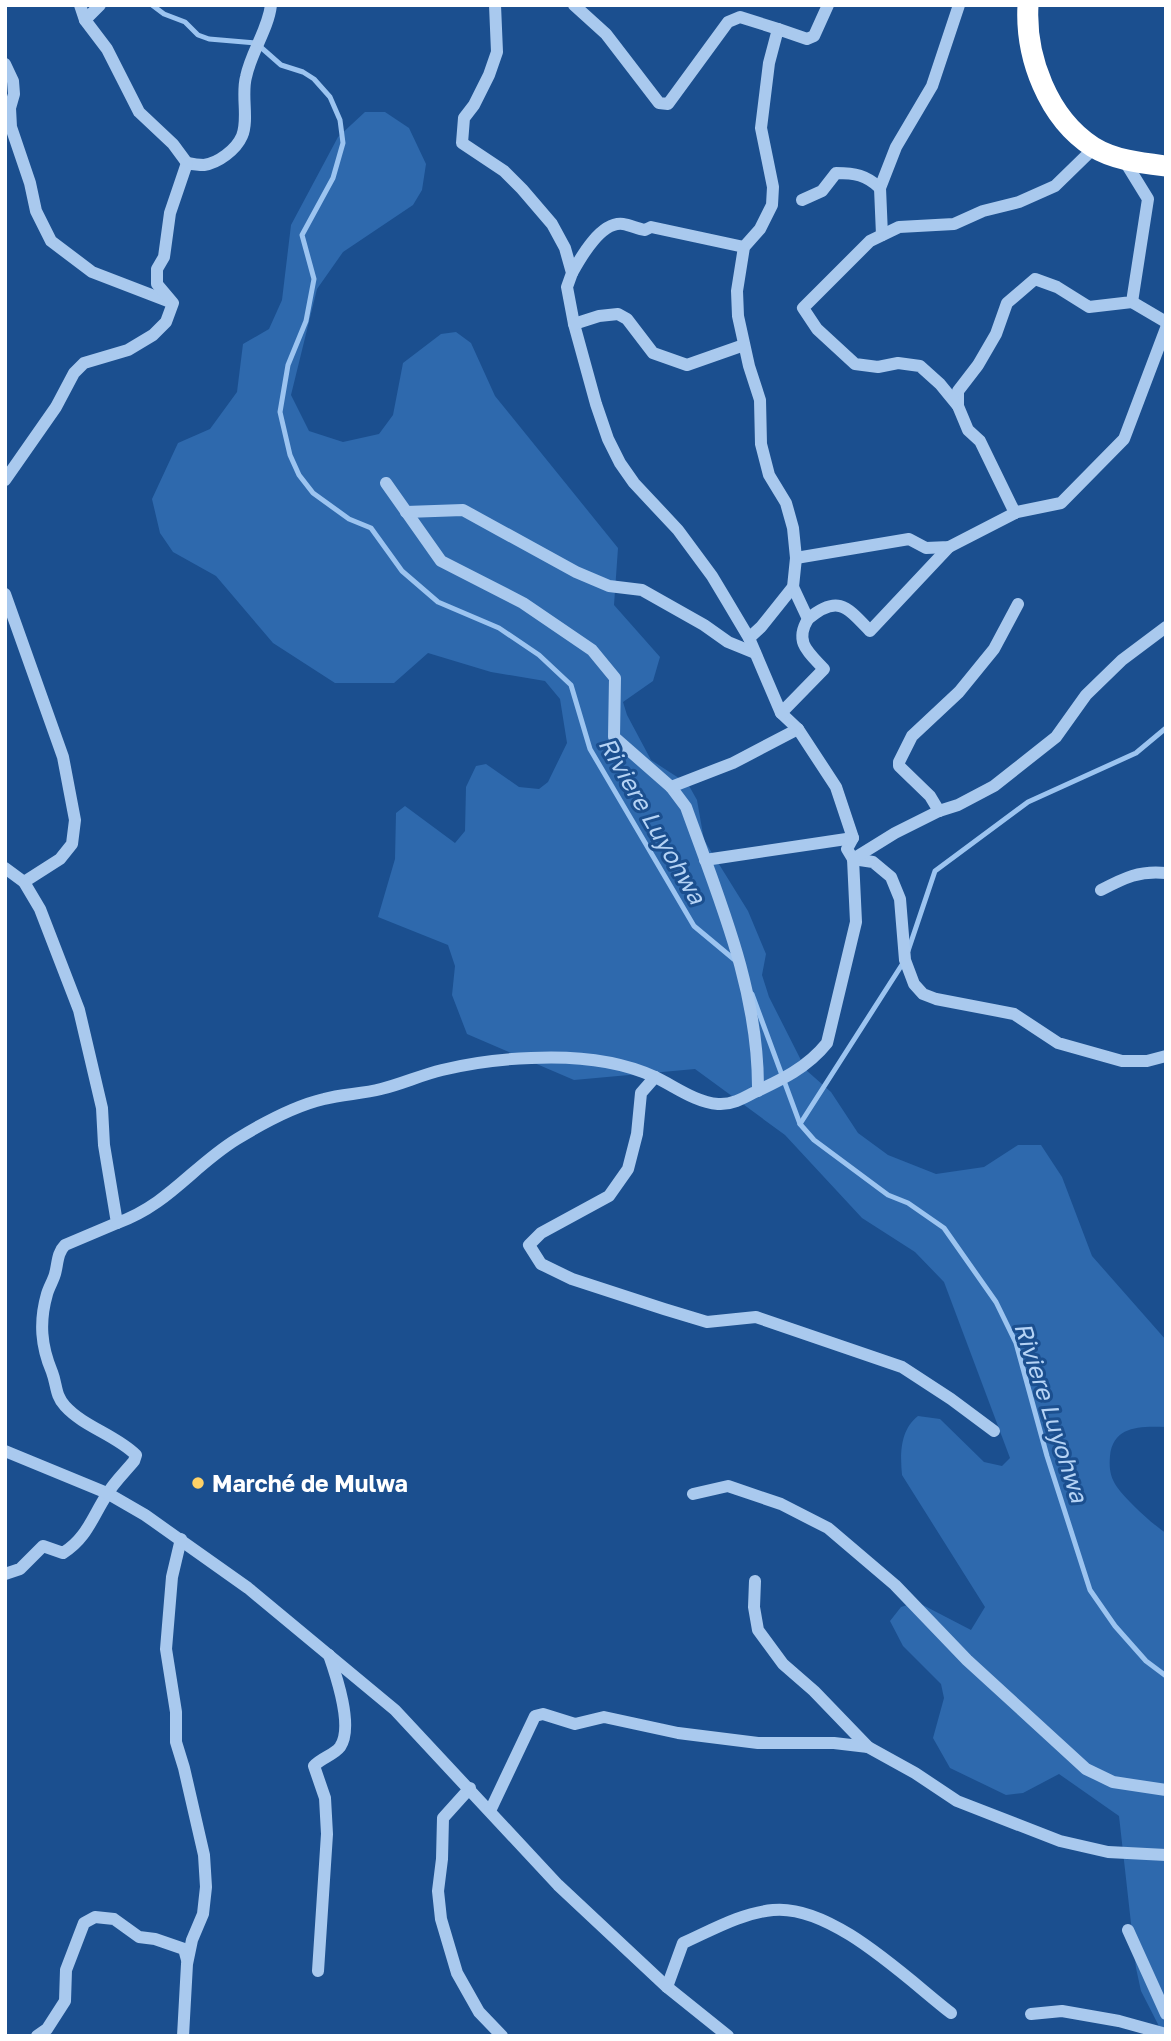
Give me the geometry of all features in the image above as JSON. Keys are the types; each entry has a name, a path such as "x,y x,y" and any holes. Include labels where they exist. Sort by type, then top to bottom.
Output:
{"highway":[{"path":"1028,5 1033,57 1050,100 1070,128 1094,148 1125,160 1166,166"}],"street":[{"path":"80,5 85,20 107,49 139,112 173,144 187,163 204,165 230,151 242,137 245,78 271,5"},
{"path":"85,20 100,5"},
{"path":"495,5 497,52 489,75 474,105 464,118 462,144 504,171 539,208 565,248 572,273"},
{"path":"574,5 606,34 659,103 668,104 735,11 740,17 807,39 814,36 828,5"},
{"path":"882,235 880,188 896,147 932,86 959,5"},
{"path":"778,29 769,63 761,128 774,187 772,205 760,229 744,247 737,291 738,316 760,400 761,444 769,475 786,503 793,528 796,558 793,587 808,619"},
{"path":"5,64 13,81 11,127 30,183 36,211 51,241 92,272 173,303"},
{"path":"1015,513 981,441 968,430 958,406 940,384 920,366 898,363 878,367 855,364 817,330 803,308 870,241 908,225 954,224 983,211 1019,202 1055,186 1094,148"},
{"path":"1125,160 1148,199 1132,302"},
{"path":"173,303 157,284 156,269 164,257 170,213 187,163"},
{"path":"802,200 822,191 835,173 855,173 870,179 880,188"},
{"path":"5,1574 20,1569 43,1546 63,1553 75,1546 87,1532 107,1493 136,1455 68,1409 55,1391 41,1333 42,1315 55,1276 60,1250 73,1241 135,1217 157,1204 212,1155 240,1137 323,1099 381,1090 444,1070 529,1058 579,1057 621,1065 655,1077 684,1094 720,1104 732,1103 783,1080 815,1058 827,1043 856,922 853,859 847,849 853,838 836,787 798,729 781,713 749,638 712,576 678,530 634,483 620,463 596,404 574,324 567,287 585,249 613,225 624,224 645,230 651,227 744,247"},
{"path":"958,406 958,391 978,365 996,334 1007,303 1035,279 1057,287 1089,307 1132,302 1166,322"},
{"path":"5,480 56,407 74,373 84,363 128,350 153,335 166,322 173,303"},
{"path":"574,324 599,316 618,314 627,319 653,353 687,365 744,345"},
{"path":"781,713 824,669 807,652 802,639 802,629 808,619 822,606 836,605 851,611 870,631 949,547 1015,513 1061,503 1124,439 1166,328"},
{"path":"386,483 441,561 523,603 592,650 615,678 614,737 671,788 686,807 743,967 757,1055 758,1091"},
{"path":"406,512 463,510 576,572 608,586 642,590 704,625 728,642 755,653"},
{"path":"796,558 909,539 926,548 949,547"},
{"path":"749,638 793,587"},
{"path":"5,594 63,757 75,820 72,844 60,859 24,882"},
{"path":"939,811 930,796 899,766 899,762 912,736 959,692 994,649 1018,604"},
{"path":"853,859 939,811 958,805 994,786 1056,737 1086,695 1113,669 1166,627"},
{"path":"671,788 733,763 798,729"},
{"path":"705,860 853,838"},
{"path":"853,859 873,862 891,877 900,899 905,960 915,984 923,994 1014,1014 1058,1043 1122,1061 1166,1056"},
{"path":"5,868 24,882 40,909 79,1010 102,1108 104,1145 117,1223"},
{"path":"1101,890 1129,875 1147,871 1166,873"},
{"path":"655,1077 641,1093 637,1134 628,1169 609,1196 541,1233 529,1245 541,1264 572,1279 664,1310 707,1322 756,1317 902,1367 993,1431"},
{"path":"5,1451 107,1493 181,1539 248,1588 395,1710 558,1885 667,1987 728,2036"},
{"path":"693,1494 728,1486 781,1504 828,1528 895,1585 967,1660 1086,1769 1113,1782 1166,1790"},
{"path":"181,1539 172,1577 166,1649 176,1712 176,1742 204,1855 206,1887 203,1914 192,1940 187,1965 183,2036"},
{"path":"755,1581 754,1607 758,1630 783,1664 814,1691 867,1747 915,1773 957,1801 1060,1841 1108,1852 1166,1855"},
{"path":"318,1971 327,1834 325,1798 314,1766 319,1760 339,1749 343,1741 344,1716 341,1691 329,1655"},
{"path":"490,1811 535,1716 543,1714 575,1724 604,1717 678,1733 758,1743 834,1743 867,1747"},
{"path":"470,1788 443,1818 438,1891 441,1919 457,1973 479,2012 502,2036"},
{"path":"667,1987 683,1943 751,1914 775,1910 800,1912 830,1924 881,1957 951,2013"},
{"path":"37,2036 47,2029 65,2001 66,1970 83,1923 95,1917 114,1919 139,1937 184,1948 187,1965"},
{"path":"1128,1930 1166,2014"},
{"path":"1031,2014 1062,2011 1118,2021 1166,2034"}],"shaded area":[{"path":"365,112 385,112 409,128 426,164 422,190 413,205 343,252 317,289 291,395 309,431 343,442 379,434 393,415 403,363 441,334 456,332 471,343 495,396 618,548 614,605 660,657 653,681 623,702 627,715 651,760 688,784 697,800 704,840 748,911 766,954 762,975 769,997 806,1070 831,1092 858,1133 888,1155 936,1174 984,1167 1018,1145 1041,1145 1062,1177 1092,1256 1166,1340 1166,1427 1139,1428 1123,1433 1112,1446 1110,1472 1121,1493 1166,1533 1166,2036 1141,1991 1136,1968 1119,1816 1059,1774 1023,1793 1006,1795 950,1768 933,1738 944,1698 941,1684 903,1646 890,1621 901,1607 917,1602 971,1630 985,1607 902,1475 904,1435 912,1422 918,1416 940,1419 984,1462 1002,1466 1010,1458 944,1282 915,1252 862,1218 785,1135 695,1069 574,1080 467,1034 452,995 455,966 448,945 378,917 395,859 396,813 405,806 455,843 465,831 466,787 476,766 486,764 519,787 539,789 548,782 567,743 560,699 545,681 491,672 428,653 394,683 335,683 273,643 216,576 173,552 160,533 152,499 178,443 210,429 237,392 243,344 269,329 282,300 291,225 338,137"}],"waterway":[{"name":"Riviere Luyohwa","path":"152,5 164,14 185,22 198,35 209,39 256,43 281,65 303,72 314,79 330,97 340,120 343,143 333,178 302,235 314,279 306,321 288,365 280,412 290,455 299,475 313,493 349,519 371,528 402,571 438,602 499,628 539,655 571,685 590,749 694,926 736,961"},
{"path":"908,951 935,871 1028,802 1136,753 1166,728"},
{"path":"800,1124 905,960"},
{"name":"Riviere Luyohwa","path":"752,994 800,1124 814,1140 888,1195 908,1203 944,1228 996,1302 1016,1343 1047,1456 1090,1590 1115,1626 1146,1661 1166,1676"}],"place":[{"name":"Marché de Mulwa","path":"198,1483"}]}
